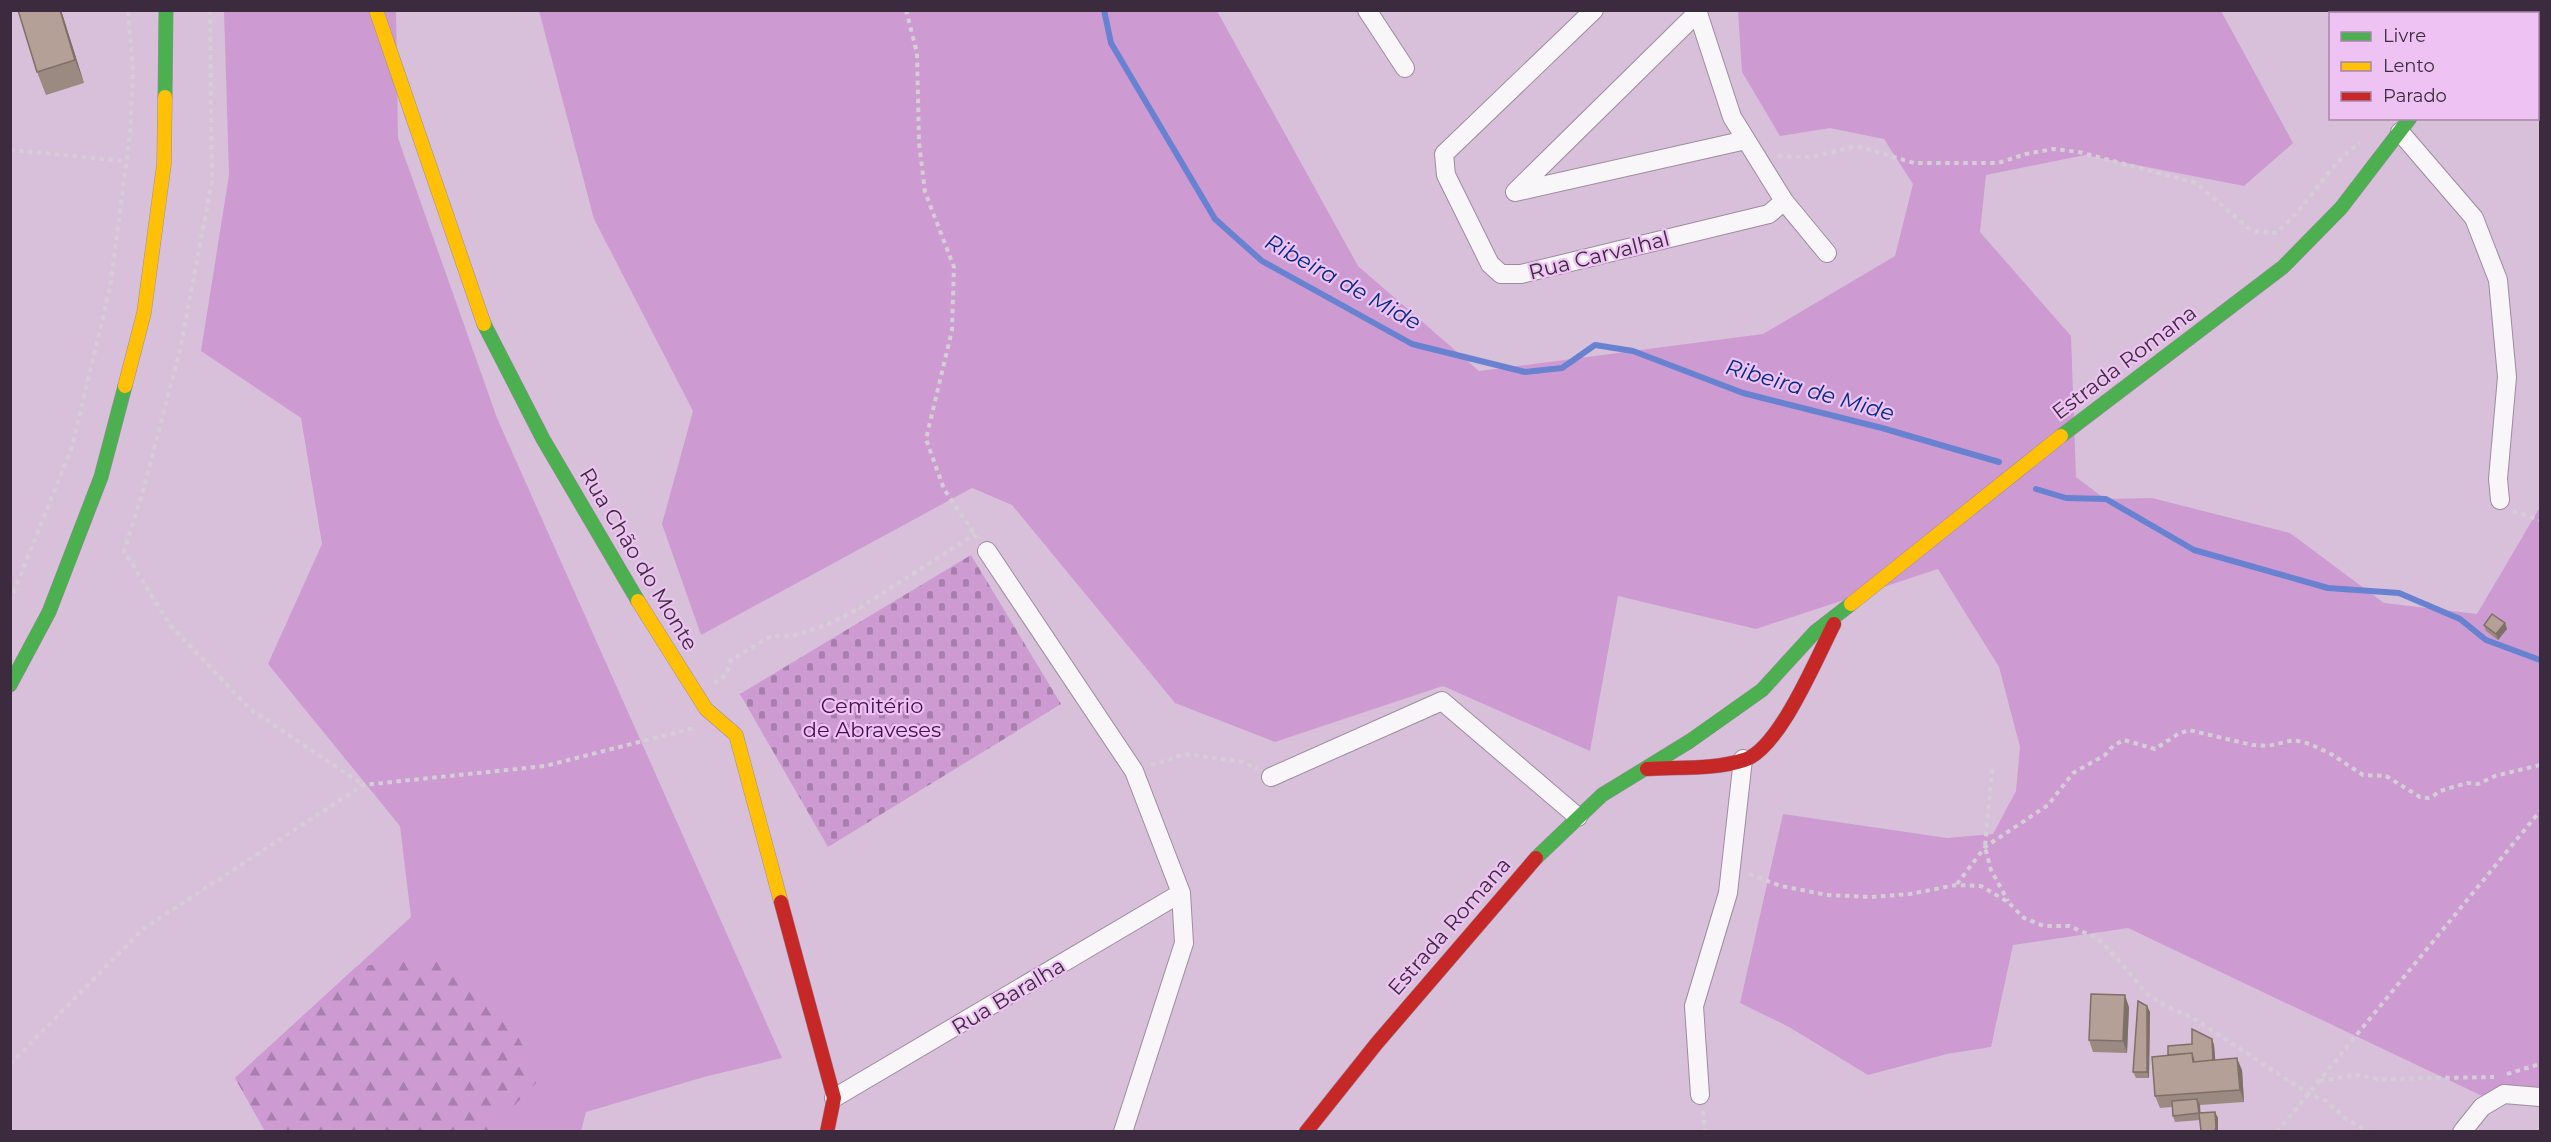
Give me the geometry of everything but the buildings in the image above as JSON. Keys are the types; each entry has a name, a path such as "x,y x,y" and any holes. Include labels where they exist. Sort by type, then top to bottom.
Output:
{"main road":[{"path":"10,685 49,612 101,477 144,313 164,164 166,10"},
{"name":"Rua Chão do Monte","path":"376,10 435,178 480,317 543,439 619,571 706,709 736,735 834,1098 827,1131"},
{"name":"Estrada Romana","path":"1306,1131 1377,1043 1547,845 1602,795 1690,741 1762,690 1799,648 1839,614 2066,432 2283,267 2341,208 2405,125"},
{"name":"Estrada Romana","path":"1644,769 1726,763 1752,758 1779,728 1839,614"}],"street":[{"path":"1367,10 1405,68"},
{"name":"Rua Carvalhal","path":"1594,10 1444,154 1446,175 1490,264 1501,273 1521,274 1768,214 1784,201"},
{"path":"1746,140 1515,192 1697,12 1732,117 1746,140 1756,160 1784,201 1827,253"},
{"path":"2405,125 2474,218 2498,280 2507,377 2498,479 2500,500"},
{"path":"987,551 1134,771 1181,893 1184,943 1123,1131"},
{"path":"1271,777 1442,701 1578,817"},
{"path":"1700,1095 1694,1006 1728,893 1743,759"},
{"name":"Rua Baralha","path":"834,1098 1181,893"},
{"path":"2462,1131 2482,1107 2504,1094 2541,1097"}],"path":[{"path":"10,601 72,447 110,288 126,161 133,71 128,10"},
{"path":"210,10 212,181 180,350 143,491 124,551 170,625 250,709 363,785"},
{"path":"906,10 917,53 919,143 925,192 954,267 952,330 926,439 944,489 987,551"},
{"path":"1756,160 1771,156 1812,157 1857,146 1914,163 1998,163 2026,154 2054,149 2079,152 2196,183 2252,231 2276,232 2291,220 2340,161 2365,140"},
{"path":"10,150 126,161"},
{"path":"2500,500 2510,509 2526,517 2541,520"},
{"path":"696,694 726,675 731,660 771,636 793,636 826,626 858,609 975,534"},
{"path":"10,1064 143,928 363,785 545,766 721,721"},
{"path":"1956,885 1985,847 2048,805 2073,774 2105,756 2114,745 2124,740 2155,749 2178,734 2189,730 2252,746 2268,746 2294,740 2310,744 2331,754 2363,775 2386,776 2420,797 2428,798 2440,791 2467,783 2478,784 2495,776 2541,765"},
{"path":"1134,771 1185,754 1243,762 1271,777"},
{"path":"1992,769 1985,847 1991,870 2008,902"},
{"path":"2277,1131 2541,811"},
{"path":"1731,871 1753,875 1780,886 1827,895 1901,896 1956,885 1981,886 2008,902 2024,918 2043,926 2069,926 2097,938 2146,993 2193,1018 2309,1094 2326,1101 2345,1118 2369,1131"},
{"path":"2319,1082 2355,1075 2379,1079 2490,1078 2519,1072 2541,1064"}],"green space":[{"path":"2412,10 2469,11 2468,12 2413,12"},
{"path":"224,11 396,11 398,138 497,418 782,1058 704,1077 586,1112 581,1131 265,1131 235,1078 411,917 400,826 268,664 322,544 301,418 201,351 229,175"},
{"path":"539,11 1217,11 1358,266 1479,371 1763,334 1895,256 1913,184 1884,139 1830,128 1780,136 1742,72 1738,11 2221,11 2293,143 2244,186 2085,155 1986,175 1980,232 2071,336 2076,477 2105,499 2152,498 2290,533 2384,603 2477,614 2540,507 2540,1086 2497,1103 2128,928 2013,945 1991,1047 1947,1054 1868,1075 1789,1027 1740,1003 1783,814 1947,838 1993,834 2016,791 2020,747 1999,667 1938,569 1756,629 1618,596 1590,751 1443,686 1275,742 1175,703 1012,505 972,488 701,635 662,524 693,411 594,219"},
{"name":"Cemitério de Abraveses","path":"971,555 1061,704 828,847 740,694"},
{"path":"439,956 512,1024 539,1080 511,1109 481,1114 491,1131 265,1131 235,1078 356,967"}],"waterway":[{"name":"Ribeira de Mide","path":"1104,10 1111,43 1215,219 1262,261 1412,344 1525,372 1562,368 1595,345 1633,351 1743,393 1882,428 1999,462"},
{"name":"Ribeira de Mide","path":"2036,489 2066,498 2106,499 2194,550 2328,588 2399,593 2460,619 2486,640 2540,660"}],"traffic: fast":[{"path":"165,97 166,10"},
{"path":"2061,436 2283,267 2341,208 2408,120"},
{"path":"484,324 543,439 638,601"},
{"path":"10,685 49,612 101,477 125,386"},
{"path":"1536,858 1602,795 1690,741 1762,690 1815,632 1851,604"}],"traffic: slow":[{"path":"376,10 484,324"},
{"path":"125,386 144,313 164,164 165,97"},
{"path":"1851,604 2061,436"},
{"path":"638,601 706,709 736,735 781,902"}],"traffic: jam":[{"path":"1647,769 1720,765 1744,760 1757,753 1770,739 1796,701 1834,624"},
{"path":"1306,1132 1377,1043 1536,858"},
{"path":"781,902 834,1098 827,1132"}]}
